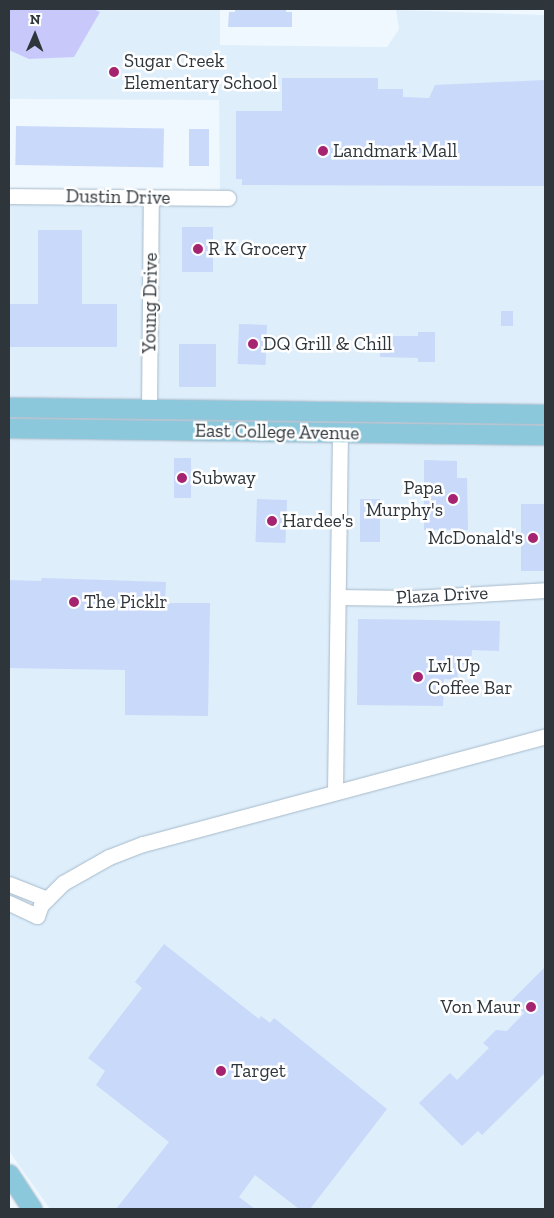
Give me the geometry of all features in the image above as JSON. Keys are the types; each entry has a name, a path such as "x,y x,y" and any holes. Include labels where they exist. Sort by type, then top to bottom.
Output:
{"main road":[{"name":"East College Avenue","path":"9,407 149,409 357,408 545,414"},
{"path":"236,431 267,425 339,424 352,418 357,408"},
{"name":"East College Avenue","path":"9,428 545,435"},
{"path":"9,1174 32,1209"}],"street":[{"name":"Dustin Drive","path":"9,196 228,198"},
{"name":"Young Drive","path":"149,409 151,198"},
{"path":"335,791 340,432"},
{"name":"Plaza Drive","path":"338,597 412,598 545,590"},
{"path":"9,903 37,916 47,899 86,869 135,846 545,736"},
{"path":"9,884 47,899"}],"shaded area":[{"path":"9,9 220,9 220,45 387,47 399,29 396,10 545,15 545,407 9,399 9,203 220,204 219,100 9,99"},
{"path":"9,9 93,9 100,12 74,57 29,59 9,50"},
{"path":"9,435 545,443 545,1209 50,1209 18,1164 9,1150"}],"building":[{"path":"235,9 286,9 286,12 292,12 292,27 228,27 229,12 235,12"},
{"path":"282,78 378,78 378,89 403,89 403,97 429,98 435,85 545,80 545,186 242,185 242,179 236,179 236,111 282,111"},
{"path":"16,126 164,129 163,168 15,165"},
{"path":"189,129 209,129 209,166 189,166"},
{"name":"R K Grocery","path":"182,227 213,227 213,272 182,272"},
{"path":"38,230 82,230 82,304 117,304 117,347 9,347 9,304 38,304"},
{"path":"501,311 513,311 513,326 501,326"},
{"name":"DQ Grill & Chill","path":"239,324 267,325 266,365 238,364"},
{"path":"418,332 435,332 435,362 418,362 418,358 380,357 380,336 418,336"},
{"path":"179,344 216,344 216,387 179,387"},
{"name":"Subway","path":"174,458 191,458 191,498 174,498"},
{"path":"424,460 457,461 457,478 467,478 468,530 424,530"},
{"name":"Hardee's","path":"257,499 287,500 285,543 255,542"},
{"path":"360,499 380,499 380,542 360,542"},
{"name":"McDonald's","path":"521,504 545,504 545,571 521,571"},
{"path":"42,578 166,582 165,603 210,603 208,716 125,715 125,670 9,668 9,580 41,581"},
{"path":"358,619 500,621 499,651 472,650 471,665 457,664 458,680 444,679 443,706 357,705"},
{"name":"Target","path":"164,944 259,1019 261,1016 270,1023 274,1018 387,1109 310,1209 299,1209 255,1175 239,1197 255,1209 116,1209 169,1142 96,1085 105,1071 88,1058 142,988 135,982"},
{"path":"545,967 545,1073 482,1135 478,1131 462,1146 419,1103 450,1073 457,1080 489,1048 483,1043 496,1030 507,1031 524,1013 511,1001"}],"place":[{"name":"Sugar Creek Elementary School","path":"114,72"},
{"name":"Landmark Mall","path":"323,151"},
{"name":"R K Grocery","path":"198,249"},
{"name":"DQ Grill & Chill","path":"253,344"},
{"name":"Subway","path":"182,478"},
{"name":"Papa Murphy's","path":"453,499"},
{"name":"Hardee's","path":"272,521"},
{"name":"McDonald's","path":"533,538"},
{"name":"The Picklr","path":"74,602"},
{"name":"Lvl Up Coffee Bar","path":"418,677"},
{"name":"Von Maur","path":"531,1007"},
{"name":"Target","path":"221,1071"}]}
